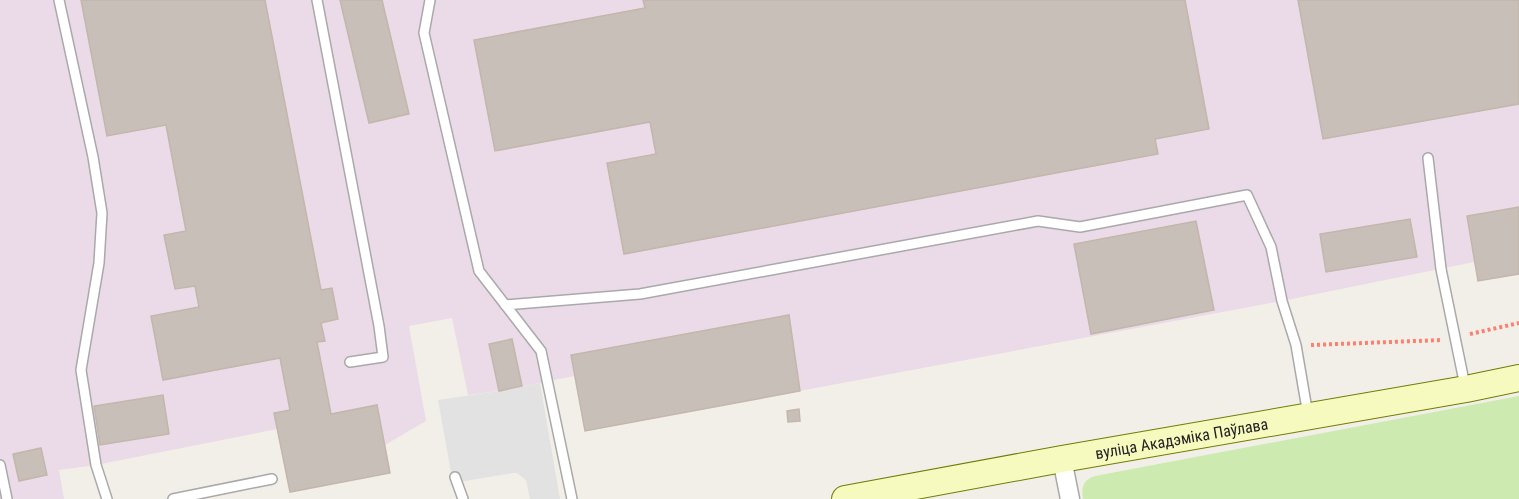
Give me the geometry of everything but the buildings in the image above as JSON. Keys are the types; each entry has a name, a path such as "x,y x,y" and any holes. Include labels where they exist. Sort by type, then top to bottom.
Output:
{"main road":[{"name":"вуліца Акадэміка Паўлава","path":"845,499 1519,378"}],"street":[{"path":"1062,459 1070,499"}],"lane":[{"path":"59,0 93,157 102,213 99,263 81,370 96,465 107,499"},
{"path":"317,0 379,326 382,357 350,362"},
{"path":"430,0 424,33 479,271 541,351 572,499"},
{"path":"1428,158 1441,269 1466,389"},
{"path":"505,305 640,294 1038,221 1080,227 1247,195 1271,247 1282,300 1296,345 1308,416"},
{"path":"0,465 8,499"},
{"path":"455,477 463,499"},
{"path":"173,499 272,479"}],"path":[{"path":"1296,345 1442,340 1519,323"}],"shaded area":[{"path":"0,0 1519,0 1519,274 1478,281 1474,262 1282,301 585,431 574,376 468,395 452,318 409,326 426,421 385,445 390,473 290,492 277,429 96,465 59,470 64,499 0,499"},
{"path":"540,383 560,499 530,499 526,480 517,473 453,483 438,400"}],"green space":[{"path":"1519,396 1519,499 1083,499 1084,485 1095,476"}]}
